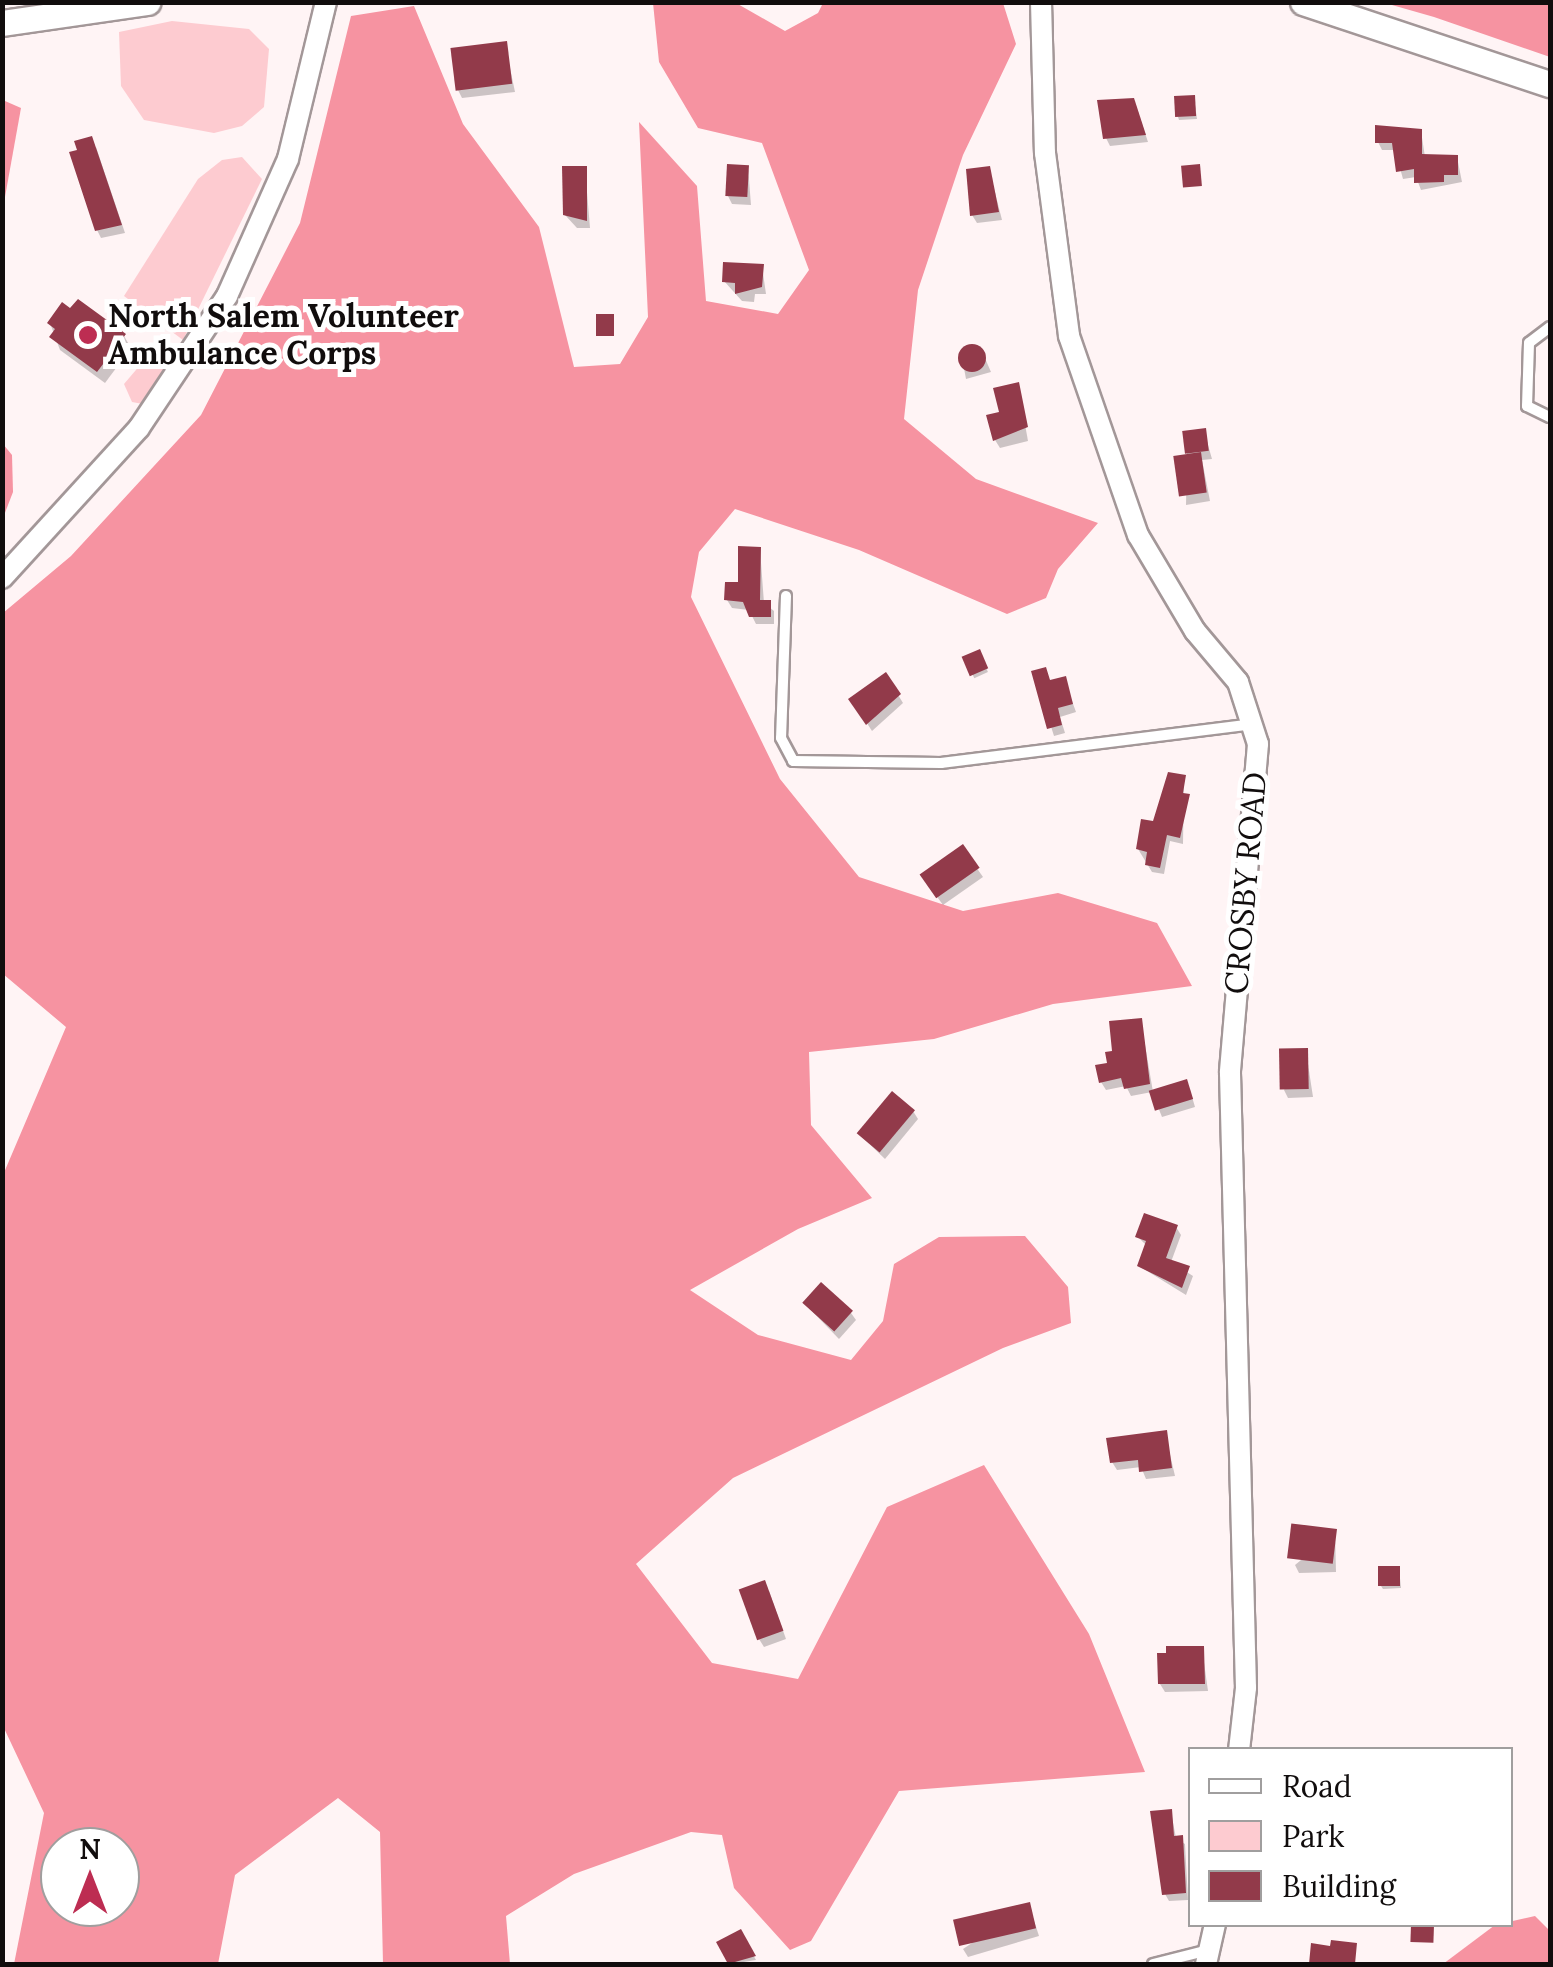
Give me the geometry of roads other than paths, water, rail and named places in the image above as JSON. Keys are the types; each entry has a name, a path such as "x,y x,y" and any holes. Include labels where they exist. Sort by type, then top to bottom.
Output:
{"street":[{"path":"2,24 147,2"},
{"path":"2,578 139,428 226,296 288,159 326,2"},
{"name":"CROSBY ROAD","path":"1041,2 1045,152 1069,336 1138,534 1195,631 1238,682 1252,724 1258,788 1238,973 1228,1152 1246,1688 1239,1747"},
{"path":"1302,2 1550,84"},
{"path":"1208,1957 1214,1927"}],"lane":[{"path":"1550,326 1529,343 1527,406 1550,417"},
{"path":"786,596 781,738 793,761 941,763 1252,724"},
{"path":"1152,1964 1208,1957"}],"place":[{"name":"North Salem Volunteer Ambulance Corps","path":"88,335"}]}
